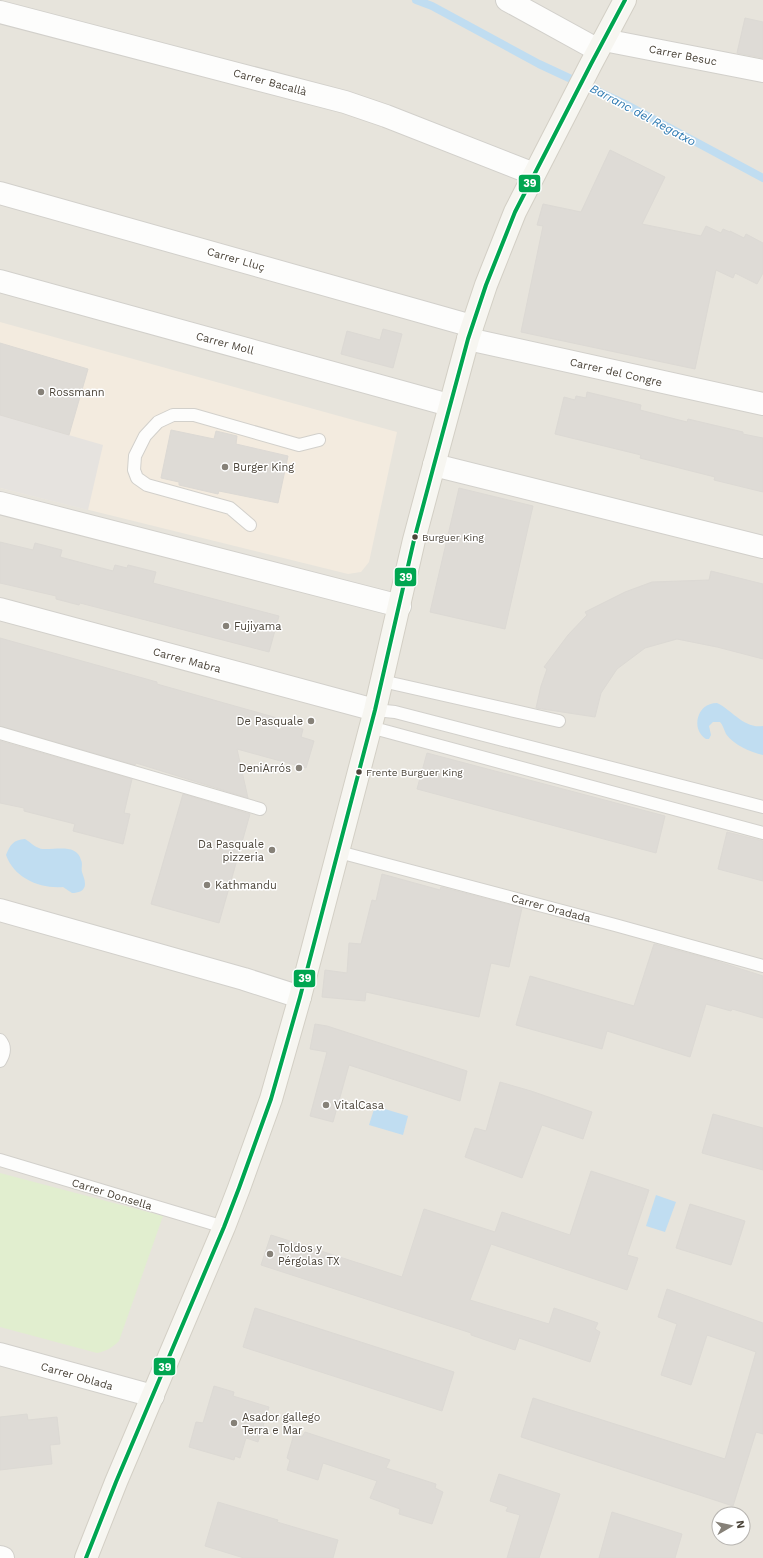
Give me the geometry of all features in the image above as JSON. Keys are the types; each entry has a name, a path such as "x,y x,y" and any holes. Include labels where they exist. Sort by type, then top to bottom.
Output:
{"main road":[{"path":"86,1558 116,1482 224,1227 271,1099 339,852 373,719 414,540 470,332 500,248 515,212 597,51 625,0"}],"street":[{"name":"Carrer Besuc","path":"507,0 597,51 763,71"},
{"name":"Carrer Bacallà","path":"0,12 345,102 386,116 534,174"},
{"name":"Carrer Lluç","path":"0,193 470,332"},
{"name":"Carrer Moll","path":"0,281 450,405"},
{"name":"Carrer del Congre","path":"470,332 763,404"},
{"path":"434,465 763,547"},
{"path":"0,503 400,606"},
{"name":"Carrer Mabra","path":"0,609 373,719"},
{"path":"0,910 244,978 300,997"},
{"name":"Carrer Oblada","path":"0,1354 153,1396"}],"lane":[{"path":"250,525 230,508 147,485 137,478 134,470 134,456 145,436 158,422 173,415 194,414 299,446 319,440"},
{"path":"382,681 559,721"},
{"path":"373,719 395,712 763,807"},
{"path":"373,719 763,833"},
{"path":"0,733 260,809"},
{"name":"Carrer Oradada","path":"339,852 608,923 763,966"},
{"path":"0,1040 4,1047 4,1055 0,1061"},
{"name":"Carrer Donsella","path":"0,1160 224,1227"}],"shaded area":[{"path":"0,0 763,0 763,1558 0,1558"},
{"path":"0,322 397,432 369,562 361,572 348,574 0,488"},
{"path":"0,415 103,445 88,510 0,488"}],"green space":[{"path":"0,1173 163,1216 119,1341 111,1347 97,1353 0,1327"}],"water":[{"path":"717,703 750,725 763,726 763,755 748,750 733,742 726,734 720,722 713,722 709,726 711,735 709,739 706,739 701,735 697,724 700,712 704,707"},
{"path":"25,839 41,849 65,848 75,851 79,855 82,862 85,884 84,888 79,892 72,893 63,887 37,884 21,876 10,863 6,855 12,844"},
{"path":"375,1106 408,1116 403,1135 369,1125"},
{"path":"656,1195 676,1202 665,1232 646,1226"}],"building":[{"path":"745,18 763,22 763,58 737,53"},
{"path":"610,150 665,177 642,224 701,236 706,226 721,233 723,229 730,231 744,238 746,234 763,243 763,273 757,284 735,273 733,278 716,270 695,369 521,332 543,226 537,225 543,204 581,212"},
{"path":"383,329 402,334 393,368 341,354 347,331 380,340"},
{"name":"Rossmann","path":"0,343 88,369 69,435 0,415"},
{"path":"587,392 641,405 640,410 687,422 688,419 763,438 763,492 714,480 715,477 640,458 641,455 555,434 564,397 575,400 576,396 586,398"},
{"name":"Burger King","path":"171,430 214,439 216,431 237,436 236,444 288,456 278,503 219,491 218,494 179,485 179,482 161,478"},
{"path":"459,488 533,506 505,629 430,612"},
{"path":"0,542 33,550 35,543 62,550 60,557 113,571 115,565 127,568 128,565 156,572 153,583 279,616 269,652 80,603 79,605 56,599 56,596 0,583"},
{"path":"711,571 763,584 763,659 717,647 677,639 645,648 617,669 601,693 595,717 536,708 547,669 544,667 568,635 587,615 585,612 625,592 652,582 709,580"},
{"path":"0,638 295,723 294,727 303,729 301,737 314,741 306,768 237,749 248,798 136,763 135,765 0,726"},
{"path":"0,741 132,779 124,813 130,814 123,844 73,831 75,824 24,811 24,808 0,803"},
{"path":"427,753 665,816 656,853 417,789"},
{"path":"183,794 250,814 219,923 151,904"},
{"path":"727,832 763,841 763,881 718,869"},
{"path":"382,874 440,890 441,887 522,908 509,967 491,963 479,1017 366,992 365,1001 322,997 325,970 347,973 349,943 361,944 372,900 376,901"},
{"path":"654,944 710,959 763,976 763,1018 732,1009 731,1011 706,1004 690,1057 607,1031 602,1049 516,1025 530,976 634,1006"},
{"path":"315,1024 327,1026 467,1071 460,1101 349,1065 333,1122 310,1116 327,1052 310,1049"},
{"path":"500,1082 592,1112 583,1139 542,1125 522,1178 465,1157 475,1128 486,1131"},
{"path":"713,1114 763,1128 763,1170 702,1153"},
{"path":"591,1171 649,1190 627,1255 638,1258 627,1290 491,1244 470,1300 549,1324 554,1308 598,1323 595,1329 600,1332 590,1362 519,1338 515,1350 471,1335 471,1333 261,1265 271,1235 402,1277 424,1209 495,1232 502,1212 570,1235"},
{"path":"690,1204 745,1221 731,1265 676,1248"},
{"path":"667,1289 763,1323 763,1434 756,1432 733,1506 521,1437 533,1398 725,1459 756,1352 707,1335 691,1385 661,1375 677,1324 658,1317"},
{"path":"255,1308 454,1372 442,1411 243,1347"},
{"name":"Asador gallego Terra e Mar","path":"214,1386 234,1392 233,1396 269,1407 258,1442 246,1438 240,1458 235,1456 234,1460 189,1447 196,1422 203,1423"},
{"path":"27,1414 28,1420 57,1417 60,1444 50,1445 52,1464 0,1470 0,1417"},
{"path":"305,1432 390,1460 386,1468 436,1484 435,1488 443,1492 432,1524 399,1514 400,1509 370,1498 377,1481 323,1463 318,1480 287,1470 290,1460 287,1458 294,1434 302,1437"},
{"path":"499,1474 560,1494 539,1558 507,1558 520,1515 506,1511 508,1507 490,1501"},
{"path":"218,1502 278,1520 277,1522 338,1540 333,1558 244,1558 205,1546"},
{"path":"612,1512 682,1534 675,1558 599,1558"}],"waterway":[{"name":"Barranc del Regatxo","path":"416,0 432,6 539,64 627,105 763,178"}],"transit line":[{"name":"39","path":"86,1558 116,1482 224,1227 271,1099 300,997 375,710 414,540 468,339 486,285 515,212 625,0"}],"place":[{"name":"Rossmann","path":"41,392"},
{"name":"Burger King","path":"225,467"},
{"name":"Burguer King","path":"415,537"},
{"name":"Fujiyama","path":"226,626"},
{"name":"De Pasquale","path":"311,721"},
{"name":"DeniArrós","path":"299,768"},
{"name":"Frente Burguer King","path":"359,772"},
{"name":"Da Pasquale pizzeria","path":"272,850"},
{"name":"Kathmandu","path":"207,885"},
{"name":"VitalCasa","path":"326,1105"},
{"name":"Toldos y Pérgolas TX","path":"270,1254"},
{"name":"Asador gallego Terra e Mar","path":"234,1423"}]}
